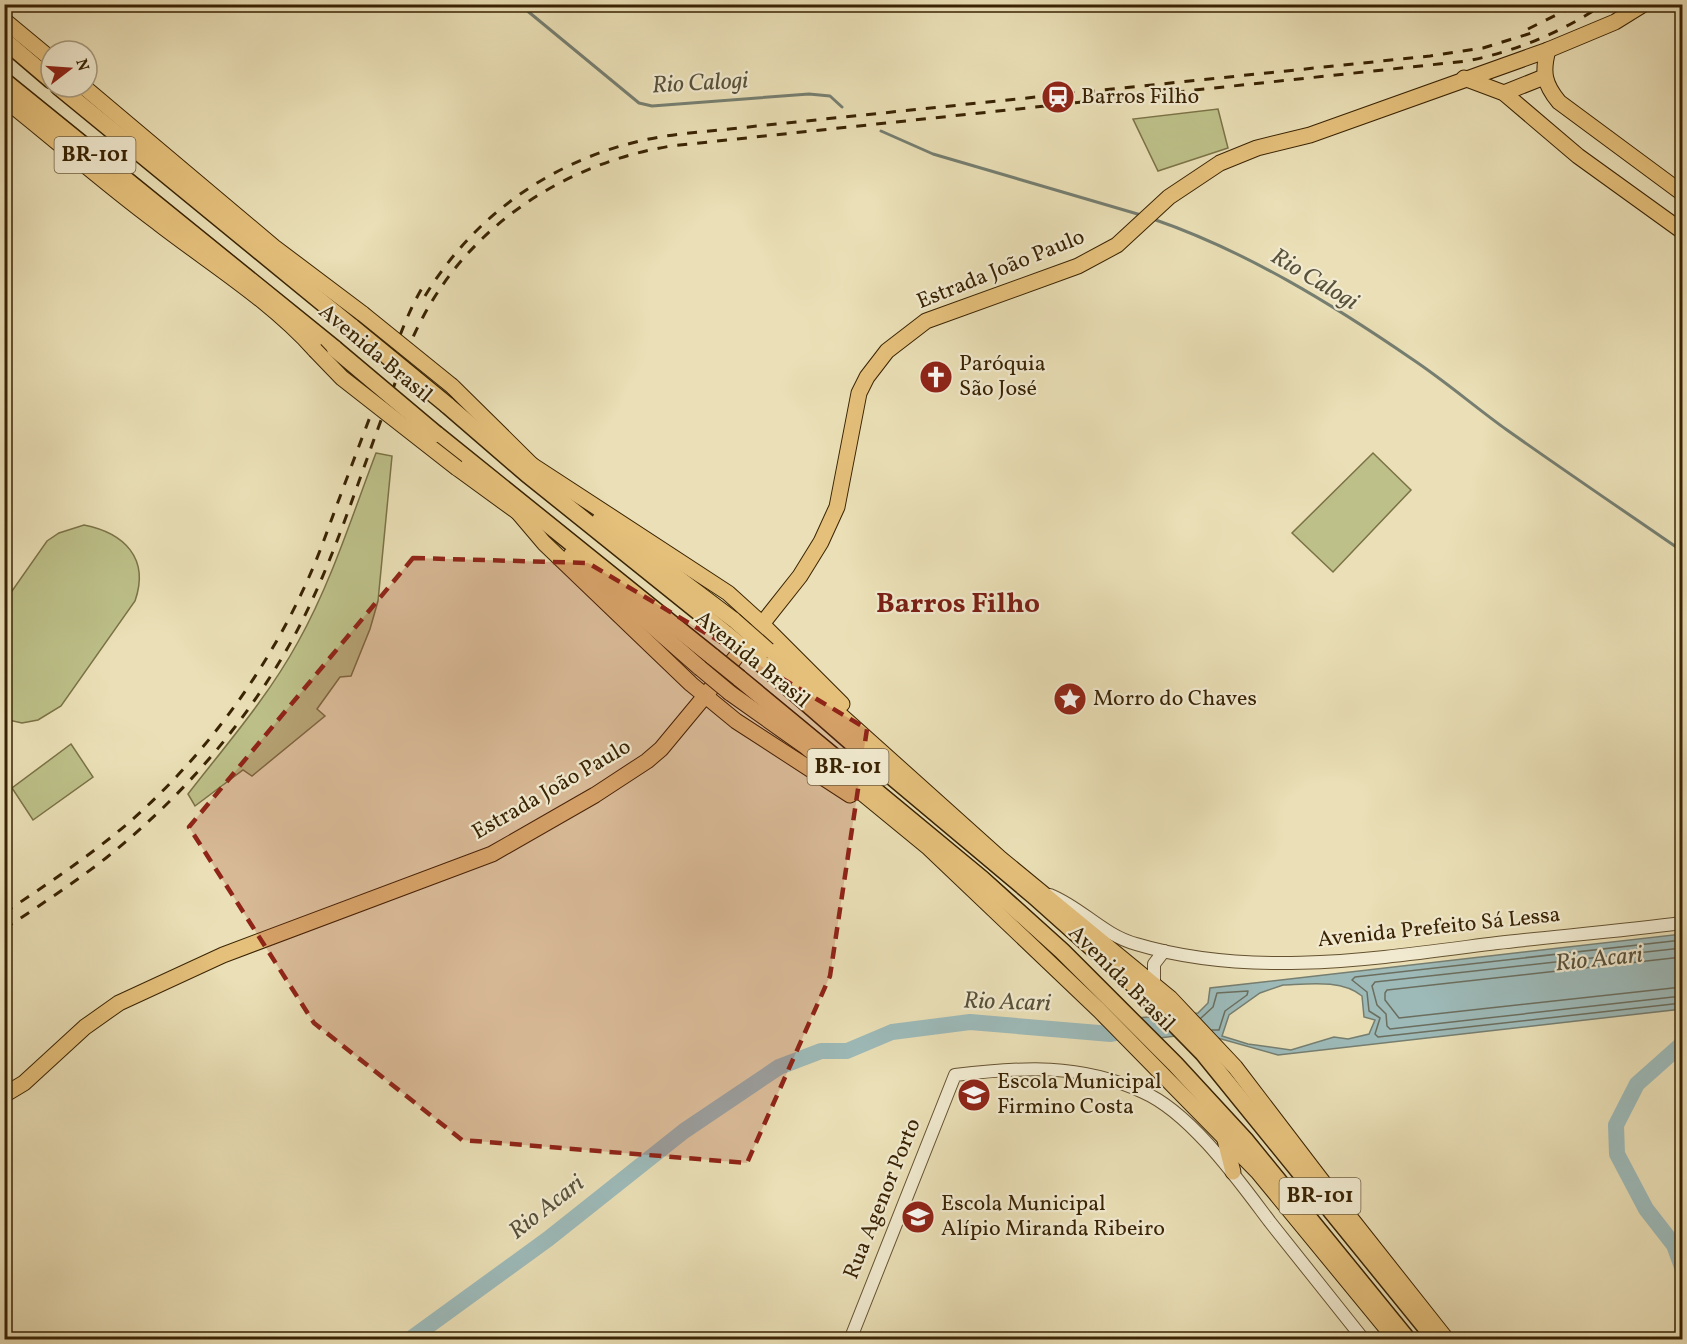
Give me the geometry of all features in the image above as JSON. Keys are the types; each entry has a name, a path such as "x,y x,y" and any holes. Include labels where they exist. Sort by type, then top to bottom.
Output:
{"highway":[{"path":"4,39 39,70"},
{"name":"Avenida Brasil","path":"4,81 335,349 734,685 1010,903 1174,1064 1246,1141 1408,1340"},
{"name":"Avenida Brasil","path":"74,99 447,405 527,474 729,627 765,657 859,749 1033,895 1210,1050 1436,1340"}],"main road":[{"name":"Estrada João Paulo","path":"4,1095 37,1072 85,1028 128,999 223,955 442,874 522,837 647,761 661,749 705,696 800,576 831,521 842,485 859,393 867,377 887,351 926,321 1078,266 1117,245 1186,185 1238,155 1310,135 1464,78 1548,50 1615,21 1644,4"},
{"path":"4,20 39,49"},
{"path":"1548,50 1544,77 1548,89 1581,121 1683,193"},
{"path":"1504,93 1515,61"},
{"path":"1504,93 1544,77"},
{"path":"1464,78 1504,93 1578,156 1683,231"},
{"name":"Avenida Brasil","path":"4,99 281,318 342,378 457,468 516,510 706,662"},
{"name":"Avenida Brasil","path":"98,99 274,247 363,314 452,386 531,465 729,627"},
{"path":"106,106 183,188"},
{"path":"103,178 185,228"},
{"path":"531,465 694,568 762,623 878,738 907,774"},
{"path":"516,510 544,543 705,696 736,721 914,835"},
{"name":"Avenida Brasil","path":"765,657 907,774 1001,859 1170,998 1210,1050 1235,1067 1338,1202 1448,1340"},
{"name":"Avenida Brasil","path":"734,685 801,744 914,835 1099,1010 1154,1065 1220,1144 1293,1211 1396,1340"},
{"path":"1220,1144 1233,1172"}],"street":[{"name":"Avenida Prefeito Sá Lessa","path":"1045,893 1066,902 1122,940 1164,951 1263,962 1351,962 1683,923"},
{"path":"1154,983 1154,964 1164,951"},
{"name":"Rua Agenor Porto","path":"850,1340 955,1075 1036,1067 1062,1069 1113,1081 1159,1100 1220,1144"},
{"path":"1233,1172 1364,1340"}],"highlighted area":[{"path":"413,558 588,563 867,729 830,976 747,1163 462,1140 314,1023 189,827"}],"green space":[{"path":"1218,109 1228,148 1158,171 1133,119"},
{"path":"376,453 392,456 378,601 370,629 351,676 340,677 317,709 325,716 252,776 243,770 195,806 188,794 274,682 310,620 340,549"},
{"path":"1373,453 1411,490 1333,572 1292,533"},
{"path":"84,525 111,534 130,550 139,572 139,586 135,601 61,706 38,720 22,723 4,719 5,601 47,541 59,533"},
{"path":"71,744 93,777 33,820 12,788"}],"water":[{"path":"1682,934 1682,1009 1278,1055 1200,1033 1135,1041 1116,1039 1099,1021 1198,1013 1208,1003 1210,988","holes":["1283,985 1335,985 1354,991 1362,996 1364,1017 1375,1020 1369,1034 1348,1039 1334,1037 1291,1050 1248,1044 1222,1036 1229,1015 1260,993"]}],"waterway":[{"name":"Rio Calogi","path":"519,4 639,103 652,106 809,94 830,96 842,107"},
{"name":"Rio Calogi","path":"881,131 933,154 1141,215"},
{"name":"Rio Calogi","path":"1153,219 1188,232 1255,263 1351,318 1424,367 1507,430 1682,551"},
{"name":"Rio Acari","path":"409,1340 548,1239 684,1131 779,1067 821,1051 847,1051 892,1032 970,1022 1111,1034 1132,1030"},
{"path":"1682,1044 1637,1084 1616,1125 1617,1154 1646,1209 1674,1245 1682,1267"},
{"path":"1681,1340 1682,1332"}],"railway":[{"path":"1528,29 1578,4"},
{"path":"4,929 106,858 157,814 204,765 246,713 283,656 314,596 340,534 403,362 423,317 444,283 468,253 496,226 527,203 560,183 595,167 633,154 671,146 1467,61 1504,52 1555,32 1604,4"},
{"path":"425,296 448,263 502,207 534,185 568,166 604,151 642,141 681,134 1430,56 1483,48 1538,31"},
{"path":"4,913 82,860 158,796 188,764 243,695 267,658 308,580 401,332 425,283"}],"place":[{"name":"Barros Filho","path":"1058,97"},
{"name":"Paróquia São José","path":"936,377"},
{"name":"Morro do Chaves","path":"1070,699"},
{"name":"Escola Municipal Firmino Costa","path":"974,1095"},
{"name":"Escola Municipal Alípio Miranda Ribeiro","path":"918,1217"}],"district":[{"name":"Barros Filho","path":"958,604"}]}
